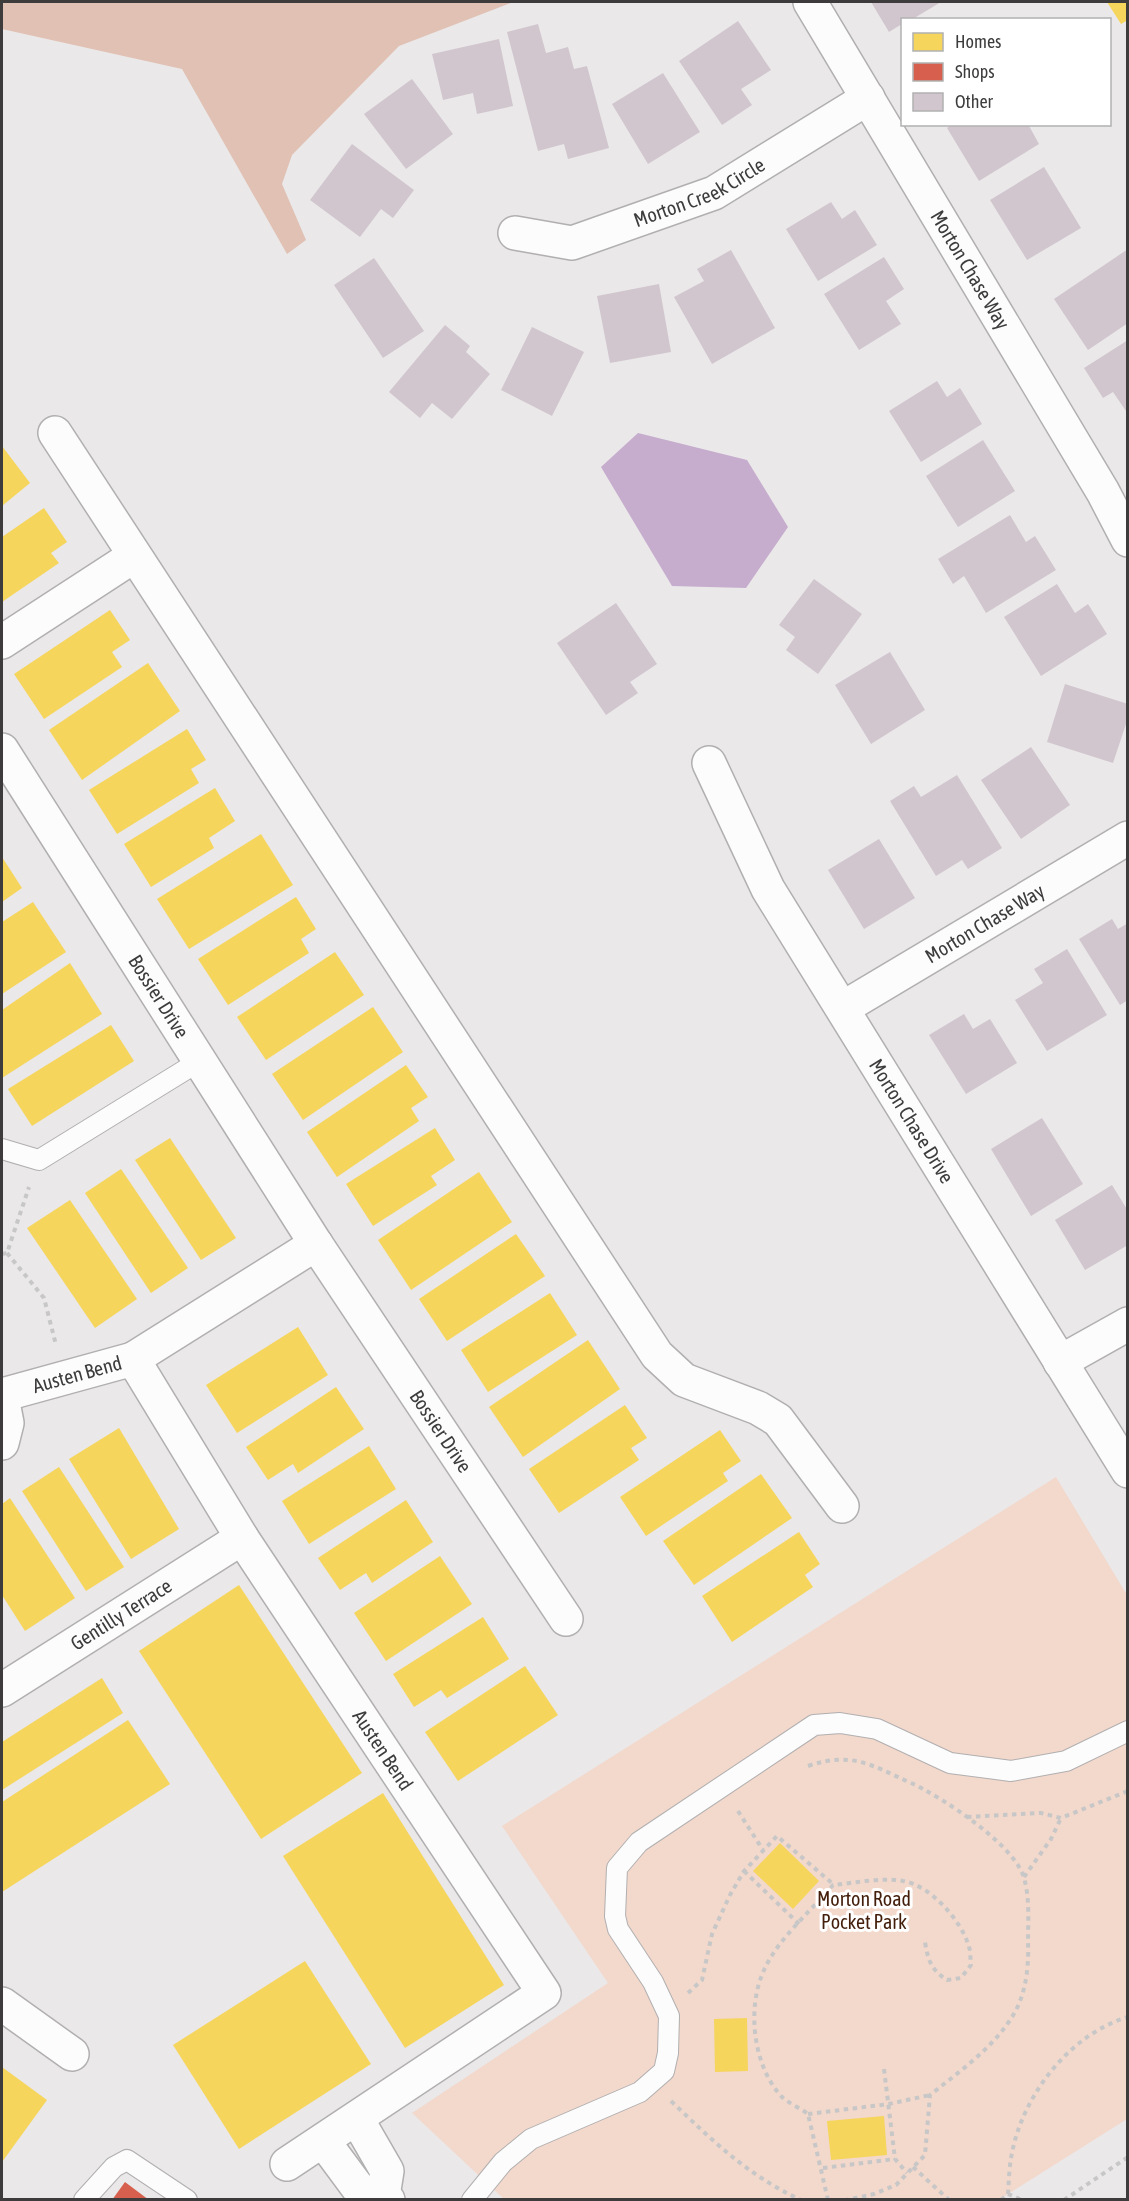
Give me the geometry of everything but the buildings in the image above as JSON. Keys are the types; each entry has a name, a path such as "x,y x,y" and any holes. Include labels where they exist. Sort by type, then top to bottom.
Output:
{"street":[{"name":"Morton Chase Way","path":"810,2 1103,492 1128,540"},
{"name":"Morton Creek Circle","path":"515,233 572,243 714,193 868,98"},
{"path":"55,433 657,1355 684,1380 758,1408 778,1420 842,1506"},
{"path":"2,642 134,556"},
{"name":"Bossier Drive","path":"2,750 198,1062 316,1244 566,1619"},
{"name":"Morton Chase Drive","path":"710,763 768,889 1128,1472"},
{"name":"Morton Chase Way","path":"843,1008 1128,838"},
{"path":"133,1359 316,1244"},
{"path":"1060,1362 1128,1324"},
{"name":"Austen Bend","path":"2,1396 133,1359 242,1538 544,1993 324,2142 287,2164"},
{"path":"2,1396 7,1423 2,1443"},
{"name":"Gentilly Terrace","path":"2,1690 242,1538"},
{"path":"2,2004 72,2054"},
{"path":"324,2142 361,2192 386,2198 387,2171 357,2119"}],"lane":[{"path":"2,1149 39,1160 198,1062"},
{"path":"472,2199 503,2162 531,2139 640,2092 664,2072 668,2053 669,2016 653,1982 618,1929 615,1916 617,1868 639,1842 814,1725 840,1723 877,1729 950,1763 1011,1771 1066,1761 1128,1731"},
{"path":"84,2199 114,2167 127,2160 187,2199"}],"path":[{"path":"39,1160 4,1253 44,1298 64,1379"},
{"path":"804,1767 830,1758 860,1760 925,1789 967,1817 1005,1849 1024,1877 1029,1972 1013,2016 984,2052 930,2095 889,2104 808,2114"},
{"path":"967,1817 1041,1813 1061,1818 1128,1791"},
{"path":"729,1816 747,1804"},
{"path":"738,1810 764,1850"},
{"path":"1024,1877 1051,1839 1061,1818"},
{"path":"685,1995 702,1980 712,1934 744,1871 777,1836 833,1885 904,1881 927,1890 944,1905 962,1932 969,1946 971,1965 961,1978 947,1980 937,1974 928,1962 925,1942"},
{"path":"744,1871 799,1924"},
{"path":"828,2199 808,2114 782,2096 764,2070 754,2031 758,1990 766,1966 833,1885"},
{"path":"679,1986 691,2004"},
{"path":"1008,2194 1011,2153 1024,2112 1051,2071 1083,2040 1115,2021 1128,2017"},
{"path":"884,2069 895,2159 907,2173"},
{"path":"673,2090 668,2099 730,2158 769,2185 801,2199"},
{"path":"846,2199 874,2194 896,2184 925,2155 930,2095"},
{"path":"1064,2199 1128,2157"},
{"path":"822,2168 895,2159"},
{"path":"913,2167 949,2199"},
{"path":"1001,2199 1008,2194"},
{"path":"1008,2194 1022,2199"}],"green space":[{"name":"Morton Road Pocket Park","path":"1056,1477 1127,1595 1127,2119 1000,2199 505,2200 412,2113 608,1983 502,1826"}],"shaded area":[{"path":"2,2 513,2 399,46 292,155 282,184 306,240 287,254 182,69 2,29"},
{"path":"638,433 747,460 788,527 746,588 672,586 601,467"}]}
